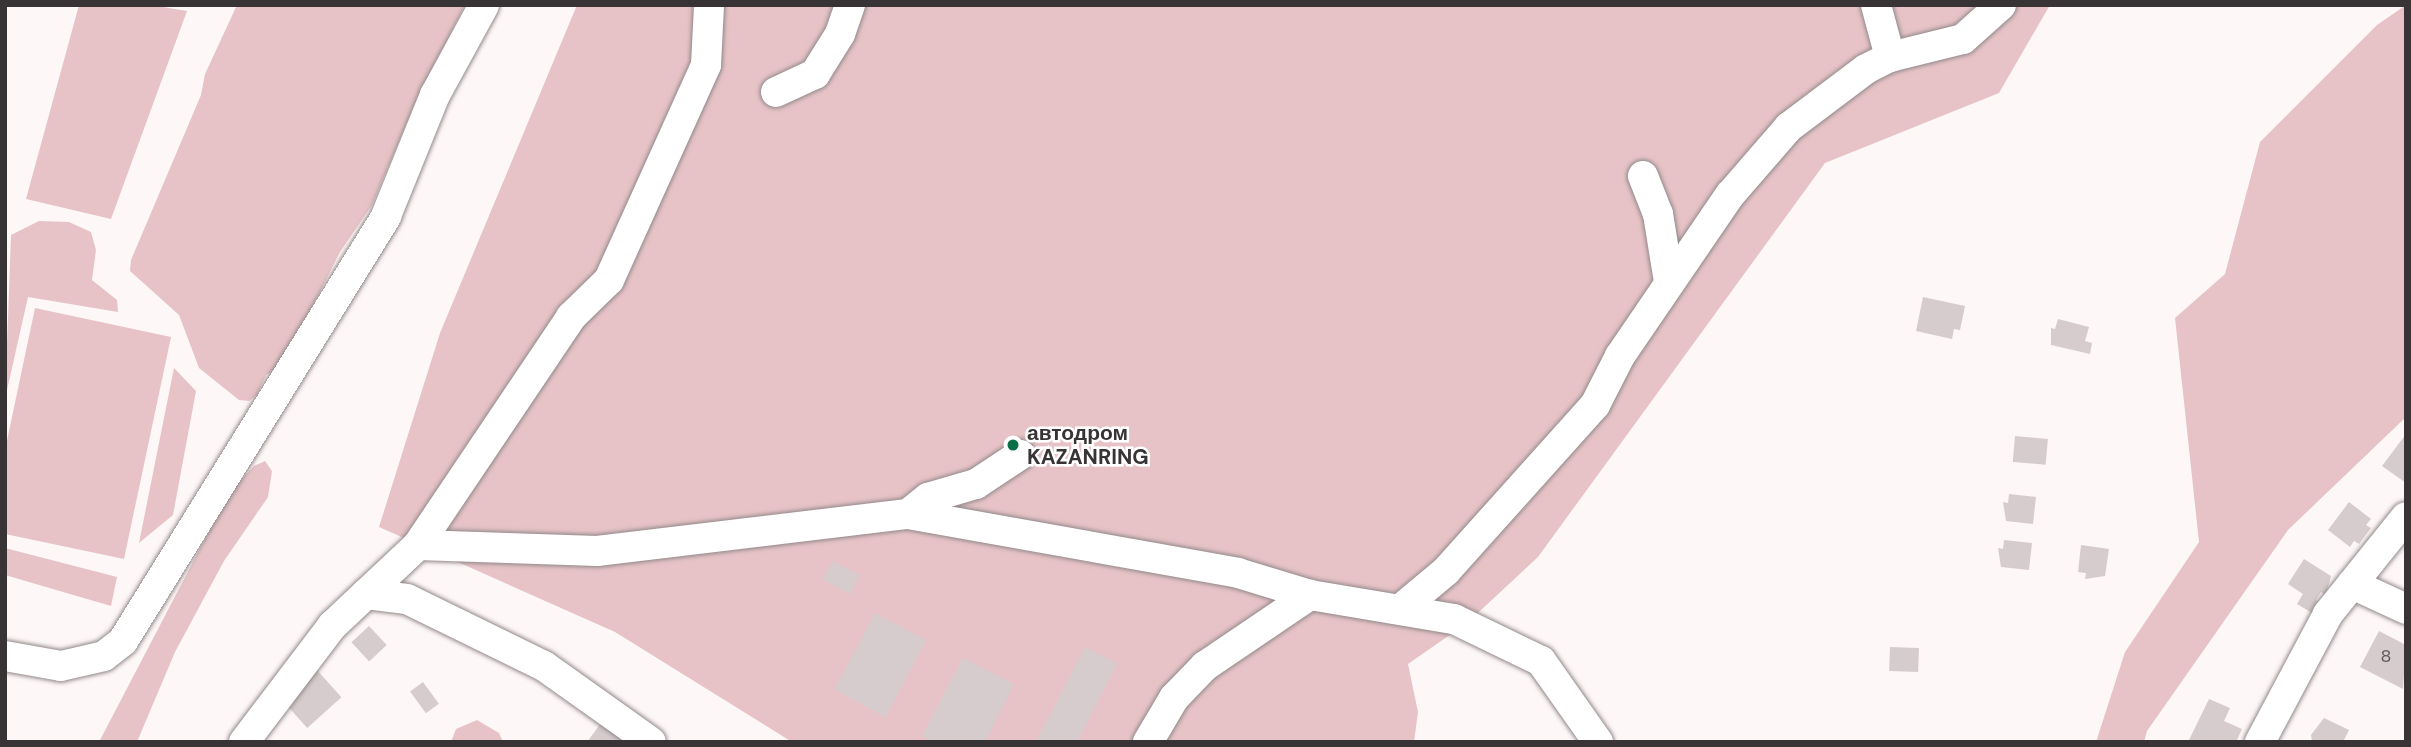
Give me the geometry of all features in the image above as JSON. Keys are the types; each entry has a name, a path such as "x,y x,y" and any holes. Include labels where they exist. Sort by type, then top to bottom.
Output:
{"street":[{"path":"5,656 61,666 104,656 123,642 386,216 435,95 484,5"},
{"path":"244,742 332,625 418,545 571,317 609,280 706,65 709,5"},
{"path":"776,92 815,74 840,34 850,5"},
{"path":"1875,5 1890,57"},
{"path":"1403,607 1446,571 1595,405 1620,356 1669,282 1730,195 1789,127 1866,69 1890,57 1963,39 2001,5"},
{"path":"1643,176 1658,214 1669,282"},
{"path":"908,514 928,498 976,484 1020,455"},
{"path":"418,545 597,551 908,514 1238,573 1310,595 1403,607 1454,619 1541,661 1598,742"},
{"path":"2260,742 2328,614 2406,517"},
{"path":"2352,584 2406,609"},
{"path":"366,594 407,599 544,666 651,742"},
{"path":"1148,742 1174,698 1205,666 1310,595"}],"shaded area":[{"path":"79,5 151,5 187,11 111,219 26,199"},
{"path":"237,5 465,5 414,106 372,205 340,252 282,367 266,375 257,395 249,401 239,400 199,368 179,315 130,271 131,260 201,95 205,74"},
{"name":"автодром KAZANRING","path":"577,5 2050,5 1999,93 1825,163 1538,557 1467,623 1408,664 1418,712 1414,742 792,742 615,632 379,527 440,333"},
{"path":"2406,5 2406,417 2288,530 2147,731 2144,742 2096,742 2125,652 2199,542 2175,318 2225,274 2260,142 2377,25"},
{"path":"39,221 69,222 91,232 96,250 92,280 117,300 118,312 28,297 5,399 11,235"},
{"path":"35,308 171,337 124,559 5,534 5,450"},
{"path":"174,368 196,391 173,515 139,543"},
{"path":"265,461 272,471 268,497 224,561 175,652 137,742 99,742 229,493 254,466"},
{"path":"5,548 117,577 111,606 5,575"},
{"path":"477,720 499,733 503,742 451,742 456,729"}],"building":[{"path":"1923,297 1965,306 1960,330 1954,329 1952,339 1916,331"},
{"path":"2058,319 2089,327 2085,341 2092,343 2090,354 2051,345 2051,328 2055,329"},
{"path":"2406,434 2406,483 2382,466"},
{"path":"2015,436 2048,439 2046,465 2013,462"},
{"path":"2009,494 2036,497 2033,524 2006,521 2003,502 2008,503"},
{"path":"2349,502 2371,519 2366,525 2371,528 2359,544 2354,541 2350,547 2328,530"},
{"path":"2004,540 2032,543 2029,570 2001,567 1998,548 2003,549"},
{"path":"2081,545 2109,549 2105,576 2085,579 2086,573 2078,572"},
{"path":"2304,559 2331,576 2326,595 2321,592 2316,600 2328,609 2322,619 2297,604 2303,594 2288,584"},
{"path":"832,561 860,575 850,594 822,580"},
{"path":"875,613 926,640 885,717 834,690"},
{"path":"369,626 387,645 369,661 351,642"},
{"path":"2379,631 2406,645 2403,689 2360,667"},
{"path":"1085,647 1117,663 1077,742 1036,742"},
{"path":"1890,647 1919,648 1918,672 1889,671"},
{"path":"963,658 1014,684 985,742 934,742 922,736"},
{"path":"316,669 341,697 307,728 282,700"},
{"path":"423,682 439,704 426,713 410,691"},
{"path":"2209,699 2230,708 2224,721 2242,729 2236,742 2188,742"},
{"path":"2324,718 2349,730 2343,742 2312,742 2311,735"},
{"path":"601,723 625,742 587,742"}],"place":[{"name":"автодром KAZANRING","path":"1013,445"}]}
